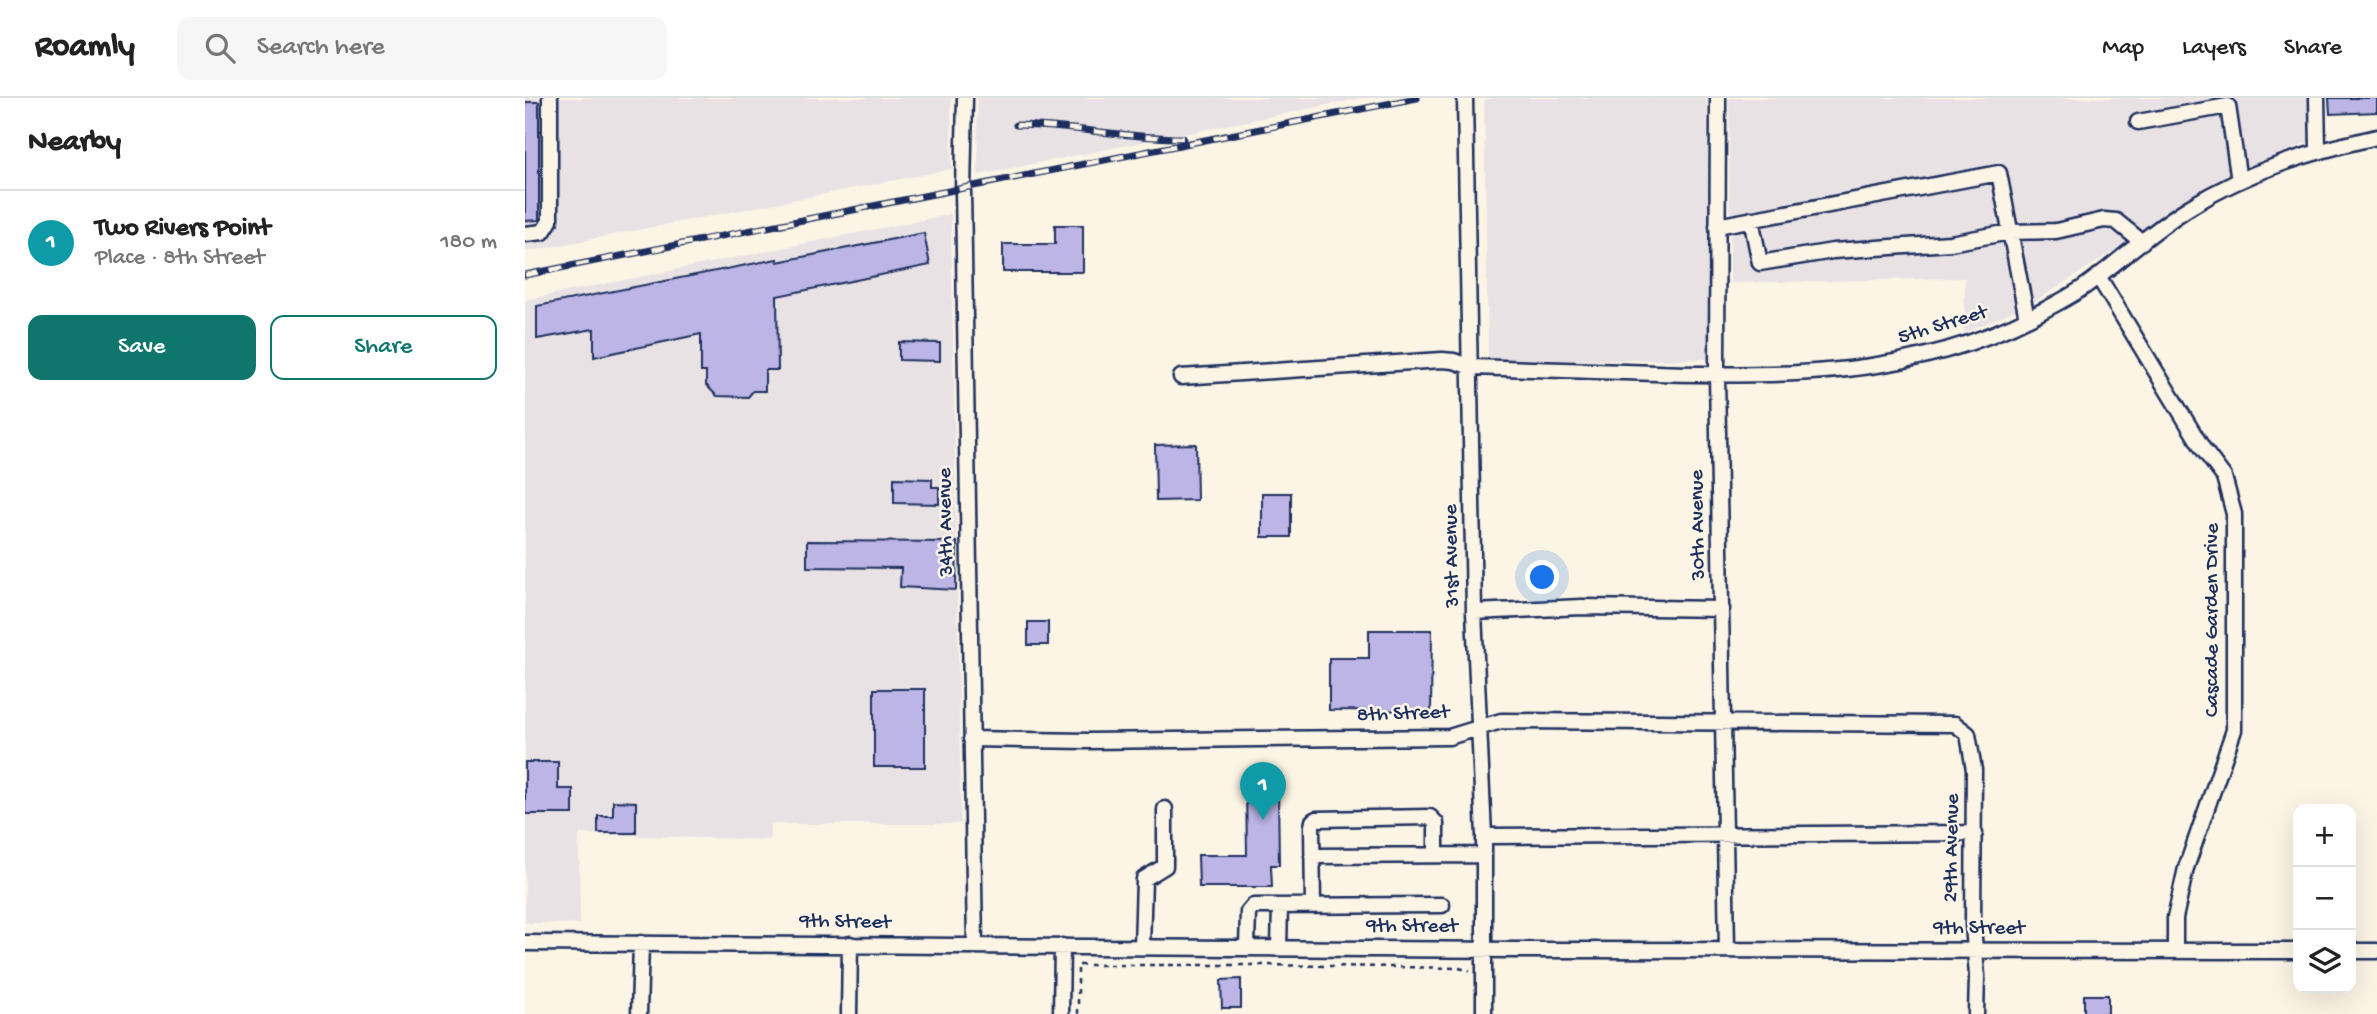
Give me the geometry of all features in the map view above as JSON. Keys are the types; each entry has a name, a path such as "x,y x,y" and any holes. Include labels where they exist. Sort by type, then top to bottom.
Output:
{"street":[{"path":"525,234 543,232 550,221 550,98"},
{"name":"34th Avenue","path":"965,98 963,190 975,946"},
{"name":"31st Avenue","path":"1465,98 1474,612 1484,835 1484,1014"},
{"name":"30th Avenue","path":"1718,98 1717,375 1727,950"},
{"path":"2316,98 2318,150"},
{"path":"2138,122 2228,106 2239,181"},
{"name":"5th Street","path":"1181,377 1442,360 1454,360 1471,367 1717,375 1806,374 1885,366 1964,345 2027,319 2082,288 2189,208 2239,181 2286,160 2377,137"},
{"path":"1717,226 1999,173 2027,319"},
{"path":"1751,219 1760,263 1833,251 1950,243 2010,232 2056,231 2104,220 2116,221 2142,242"},
{"name":"Cascade Garden Drive","path":"2098,276 2203,449 2224,477 2234,514 2234,730 2186,868 2175,918 2175,951"},
{"path":"1474,612 1582,607 1722,609"},
{"name":"8th Street","path":"971,739 1087,741 1449,737 1501,721 1943,723 1961,727"},
{"name":"29th Avenue","path":"1961,727 1968,734 1973,760 1976,1014"},
{"path":"1142,947 1144,880 1165,866 1165,809"},
{"path":"1313,906 1313,821 1316,818 1430,817 1436,823 1436,855"},
{"path":"1484,835 1975,833"},
{"path":"1312,856 1483,855"},
{"path":"1247,947 1249,908 1441,905"},
{"path":"1279,948 1280,906"},
{"name":"9th Street","path":"525,943 2293,951"},
{"path":"639,1014 641,943"},
{"path":"849,1014 850,944"},
{"path":"1061,1014 1062,946"},
{"path":"2356,951 2377,951"}],"path":[{"path":"1078,1014 1078,965 1459,968 1468,969 1473,980"}],"shaded area":[{"path":"525,98 951,98 952,169 525,252"},
{"path":"977,98 1363,98 978,175"},
{"path":"1707,98 1710,359 1488,362 1484,100"},
{"path":"1729,98 2325,98 2326,135 2240,170 2036,301 1964,333 1965,278 1730,283"},
{"path":"951,214 961,824 770,824 770,840 579,834 580,924 525,923 525,300"}],"building":[{"path":"2329,98 2377,98 2377,112 2330,114"},
{"path":"525,102 539,102 539,220 525,221"},
{"path":"1055,225 1083,225 1083,272 1003,272 1003,244 1055,244"},
{"path":"924,233 930,265 777,296 778,370 765,370 765,391 753,391 748,397 717,396 706,385 706,372 701,372 701,334 594,357 594,329 537,339 537,306"},
{"path":"899,342 940,343 940,361 899,360"},
{"path":"1196,444 1197,500 1156,501 1155,445"},
{"path":"894,478 932,479 932,487 939,487 939,504 894,503"},
{"path":"1262,493 1291,493 1291,537 1262,537"},
{"path":"807,541 957,542 956,590 900,587 901,568 807,567"},
{"path":"1028,622 1048,622 1048,645 1028,645"},
{"path":"1369,630 1432,630 1431,711 1329,710 1329,658 1369,658"},
{"path":"874,689 925,689 925,767 874,767"},
{"path":"525,762 558,762 558,789 573,789 573,814 525,814"},
{"path":"1278,785 1279,865 1271,865 1272,887 1199,887 1198,855 1247,855 1246,786"},
{"path":"613,801 636,802 636,833 598,833 598,816 613,816"},
{"path":"1241,979 1241,1008 1222,1008 1221,980"},
{"path":"2084,995 2108,995 2108,1014 2084,1014"}],"railway":[{"path":"525,275 1417,98"},
{"path":"1016,125 1183,138"}],"place":[{"name":"Two Rivers Point","path":"1263,820"}]}
